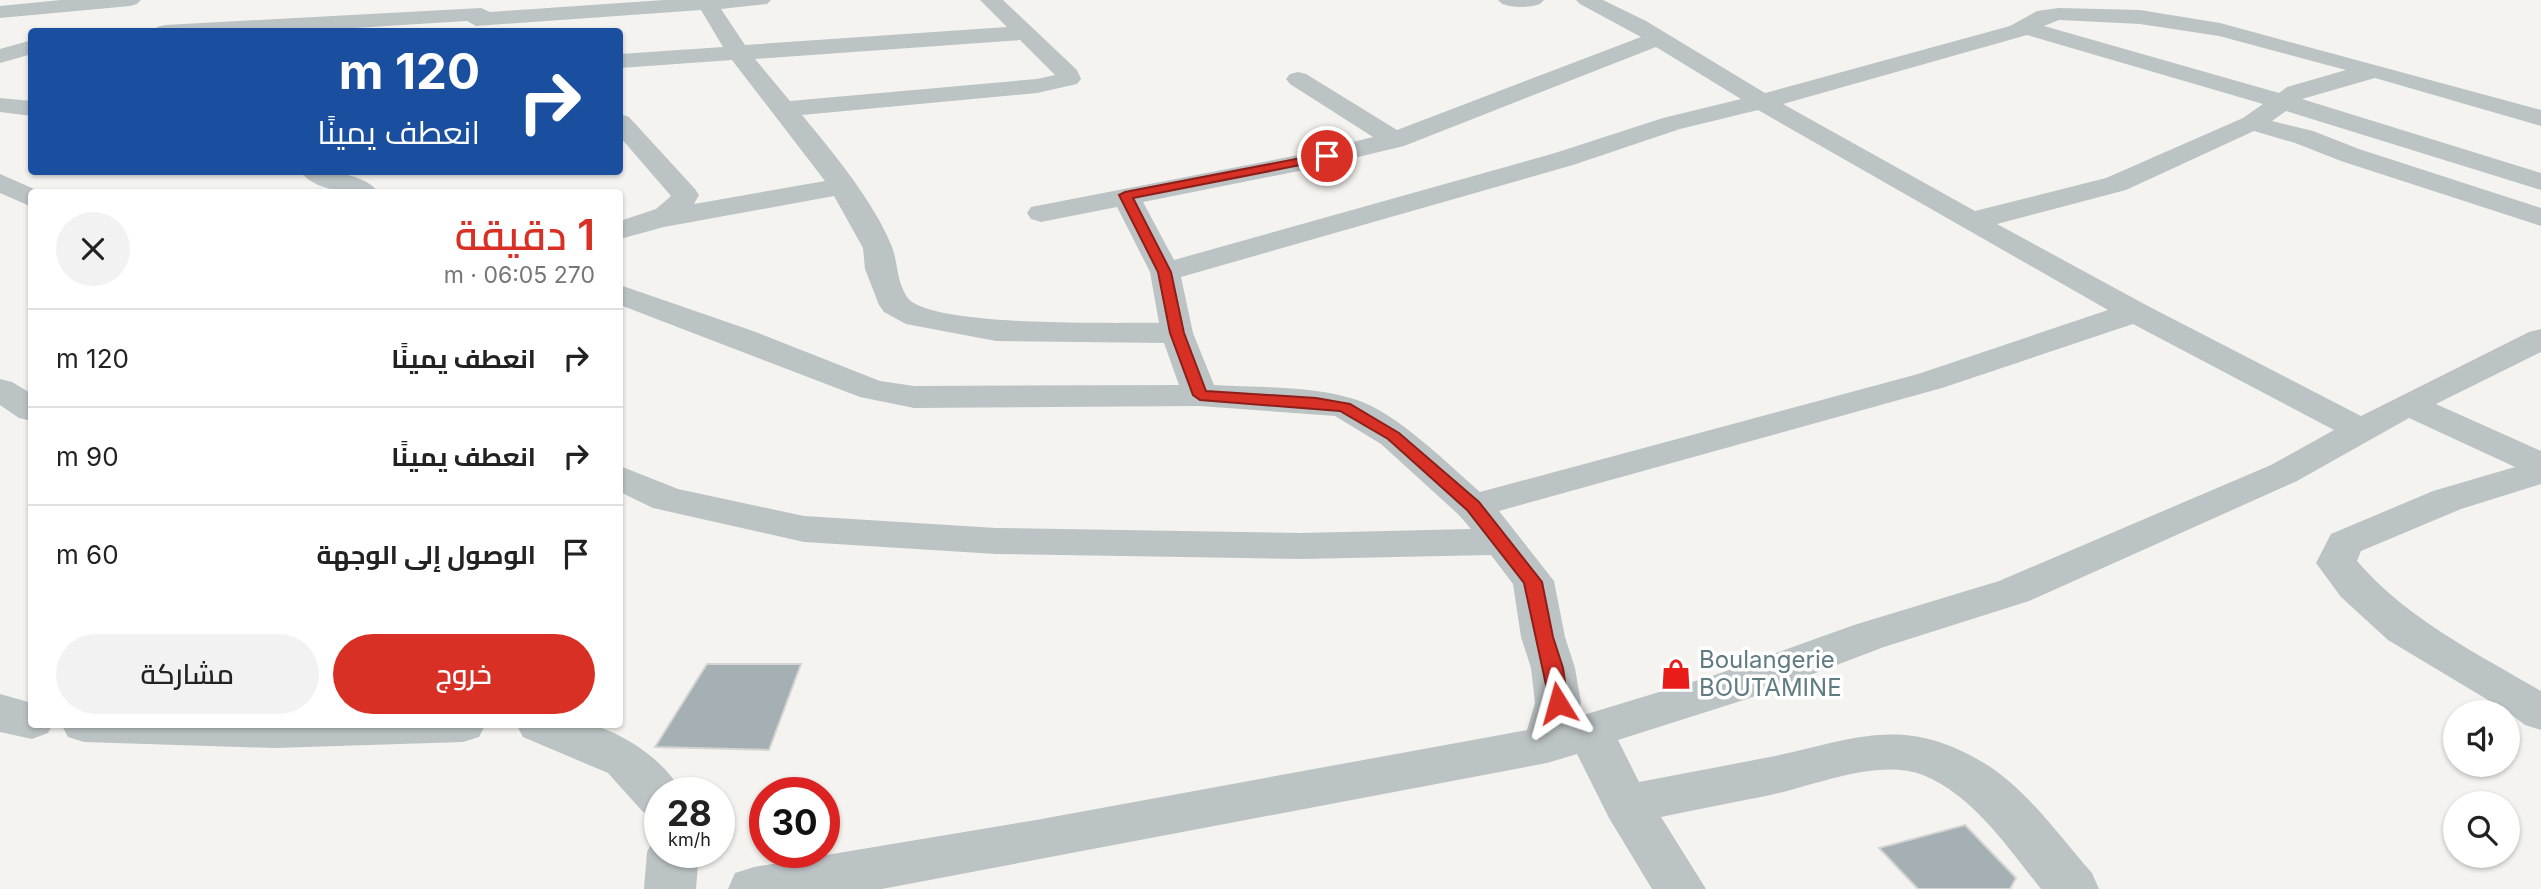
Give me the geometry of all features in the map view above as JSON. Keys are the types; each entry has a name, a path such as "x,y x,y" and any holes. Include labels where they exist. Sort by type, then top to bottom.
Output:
{"street":[{"path":"0,9 7,0"},
{"path":"0,9 129,0"},
{"path":"99,24 129,0"},
{"path":"243,28 760,0"},
{"path":"784,109 1037,86 1069,79 1069,75 990,0"},
{"path":"1509,0 1533,0"},
{"path":"1587,0 1638,26 1762,102 1971,221 2135,312 2361,430"},
{"path":"707,4 738,52 825,160 878,248 880,269 895,304 917,317 996,331 1177,333"},
{"path":"1165,272 1564,159 1672,123 1762,102 2024,27 2045,16 2059,14 2140,17 2181,22 2293,47 2541,118"},
{"path":"2024,27 2281,101 2541,182"},
{"path":"623,61 1024,33"},
{"path":"1041,213 1304,162 1395,140 1637,45 1657,40"},
{"path":"0,56 28,48"},
{"path":"0,65 28,68"},
{"path":"1971,221 2116,184 2252,123 2296,92 2376,71"},
{"path":"1298,79 1395,140"},
{"path":"0,104 28,108"},
{"path":"2252,123 2304,137 2350,155 2541,217"},
{"path":"623,125 685,195 682,202 660,219"},
{"path":"322,175 357,189"},
{"path":"0,182 28,197"},
{"path":"623,229 660,219 841,186"},
{"path":"1125,195 1165,272 1177,333 1200,395"},
{"path":"623,295 872,390 914,397 1200,395 1316,402 1345,407 1394,436 1473,506 1533,582 1543,637 1553,668 1558,703 1569,739 1626,804 1680,889"},
{"path":"1473,506 1930,381 2135,312"},
{"path":"754,889 1036,841 1569,739 1731,687 1869,636 2014,591 2284,473 2361,430 2541,339"},
{"path":"0,389 28,407"},
{"path":"2409,405 2541,465"},
{"path":"2541,471 2447,500 2345,542 2336,563 2357,587 2403,629 2541,713"},
{"path":"623,479 667,499 804,529 1024,542 1301,546 1503,542"},
{"path":"0,711 18,720 28,721"},
{"path":"161,728 413,728"},
{"path":"549,728 625,760 644,781"},
{"path":"1626,804 1870,752 1909,753 1938,761 1979,787 2001,805 2073,889"},
{"path":"670,889 672,868"}],"building":[{"path":"707,664 801,664 769,750 655,747"},
{"path":"1965,825 2016,878 2010,889 1918,889 1879,848"}],"place":[{"name":"Boulangerie BOUTAMINE","path":"1676,674"}],"route":[{"path":"1327,156 1205,182 1125,195 1165,272 1177,333 1200,395 1316,402 1345,407 1361,414 1394,436 1473,506 1533,582 1543,637 1553,668 1558,703"}]}
